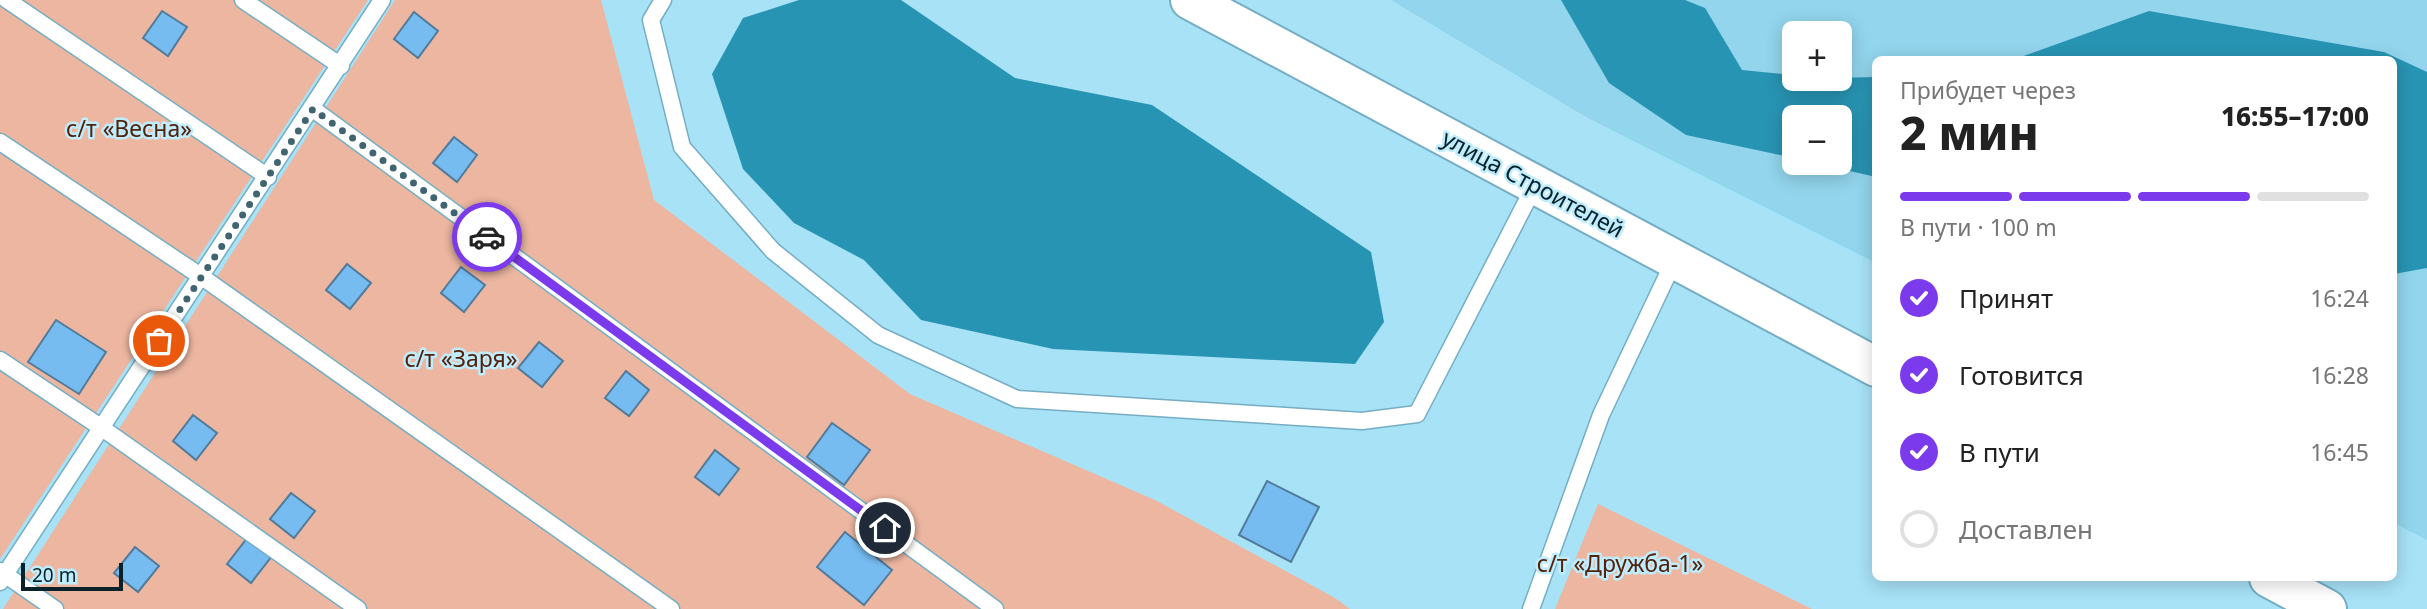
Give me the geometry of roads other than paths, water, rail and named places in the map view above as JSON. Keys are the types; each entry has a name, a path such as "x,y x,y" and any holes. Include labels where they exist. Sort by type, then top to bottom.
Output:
{"main road":[{"name":"улица Строителей","path":"1190,0 1872,365"},
{"path":"2275,581 2327,609"}],"lane":[{"path":"7,0 268,177"},
{"path":"243,0 341,66"},
{"path":"55,609 2,576 313,109 382,0"},
{"path":"663,0 651,20 682,148 773,251 878,335 1017,399 1362,421 1417,414 1535,185"},
{"path":"313,109 995,609"},
{"path":"0,142 202,276 671,609"},
{"path":"1531,609 1601,415 1675,260"},
{"path":"0,360 102,428 358,609"}],"park label":[{"name":"с/т «Весна»","path":"129,129"},
{"name":"с/т «Заря»","path":"461,359"},
{"name":"с/т «Дружба-1»","path":"1620,564"}]}
